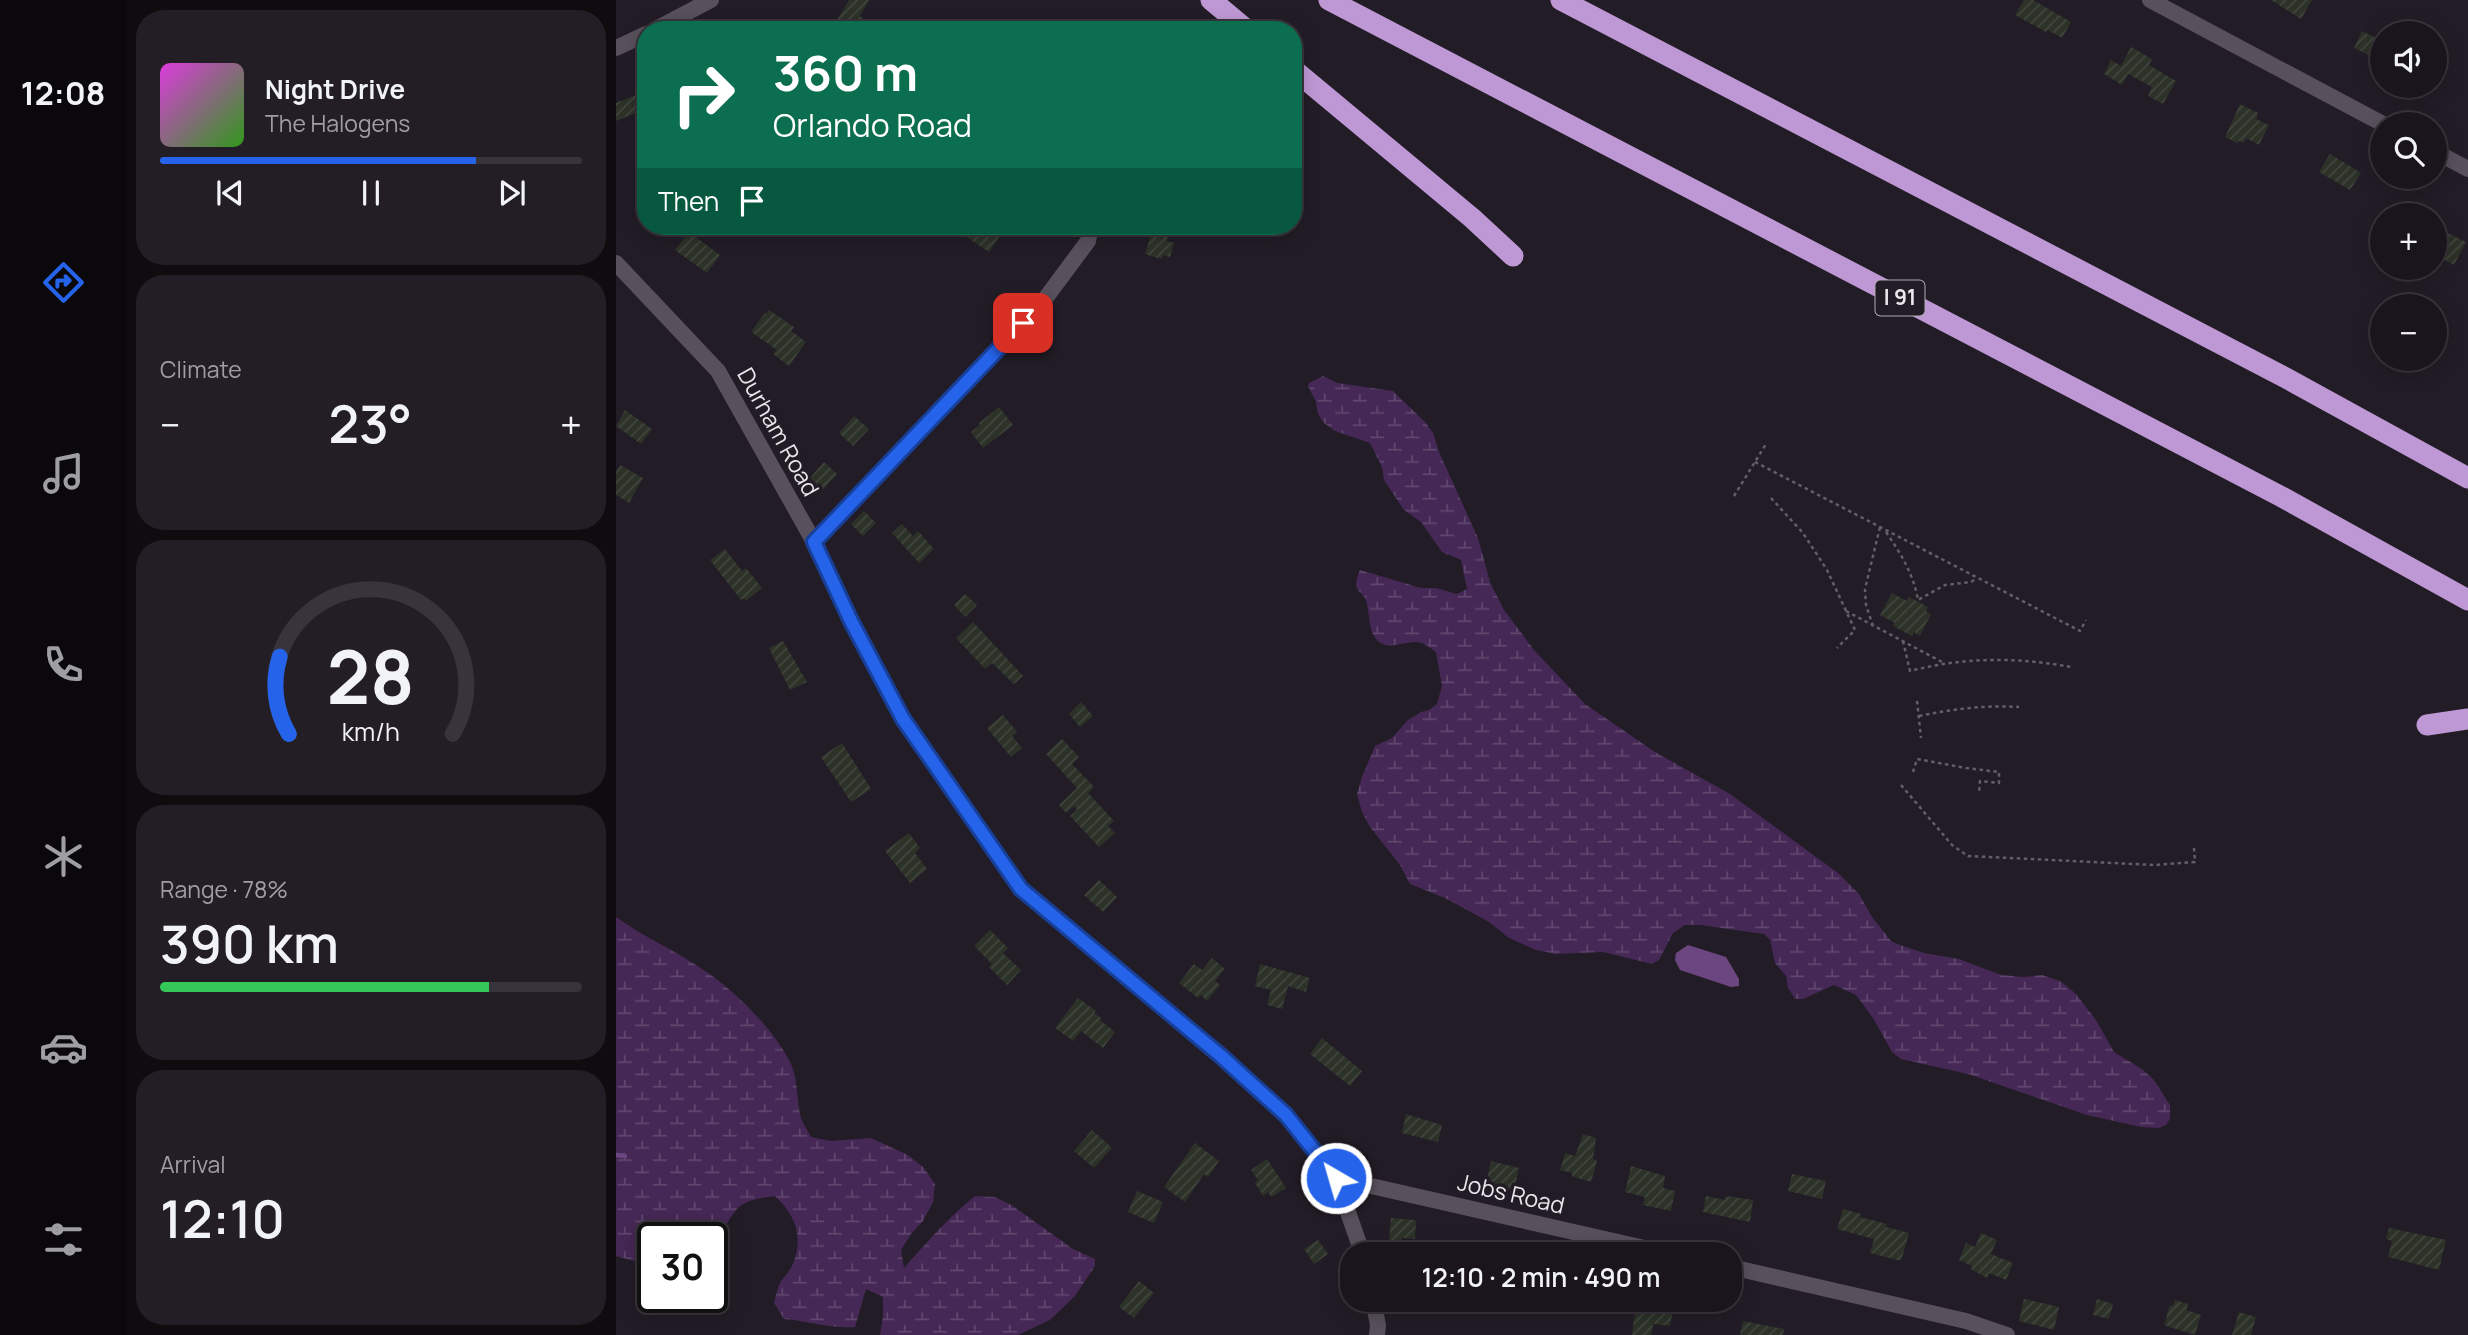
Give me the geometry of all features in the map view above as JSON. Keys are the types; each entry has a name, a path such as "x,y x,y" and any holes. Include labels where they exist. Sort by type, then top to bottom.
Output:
{"highway":[{"path":"1211,0 1236,21"},
{"name":"I 91","path":"1329,0 2282,497 2468,600"},
{"path":"1561,0 2298,384 2468,478"},
{"path":"1302,76 1472,218 1513,256"},
{"path":"2427,725 2468,719"}],"street":[{"path":"671,21 711,0"},
{"path":"2150,0 2370,117"},
{"path":"616,48 637,38"},
{"path":"2447,158 2468,169"},
{"path":"814,542 1042,303 1088,241 1089,235"},
{"name":"Durham Road","path":"616,262 718,371 814,542 851,621 903,719 1021,889 1221,1056 1286,1115 1336,1178 1358,1242"},
{"name":"Jobs Road","path":"1336,1178 1618,1242"},
{"path":"1742,1270 1966,1321 2007,1335"},
{"path":"1375,1312 1377,1335"}],"path":[{"path":"1734,496 1766,444"},
{"path":"1755,462 2080,631 2086,620"},
{"path":"1771,498 1803,533 1827,570 1855,630 1838,648"},
{"path":"1882,528 1905,561 1915,582 1918,600 1945,585 1971,582 1977,577"},
{"path":"1873,626 1866,605 1866,589 1882,528"},
{"path":"1846,611 1943,662"},
{"path":"1903,641 1910,671 1943,662 2000,659 2071,667"},
{"path":"1917,701 1921,738"},
{"path":"1919,716 1960,708 2019,707"},
{"path":"1913,772 1917,759 1999,772 1999,783 1980,782 1979,794"},
{"path":"1901,785 1952,845 1968,856 2155,865 2194,862 2194,848"}],"green space":[{"path":"1323,376 1337,383 1393,391 1426,423 1433,433 1478,538 1490,582 1504,610 1534,650 1585,704 1655,752 1730,794 1838,873 1859,894 1872,917 1891,941 1924,953 1959,959 2001,975 2042,975 2060,981 2075,993 2096,1020 2114,1052 2142,1069 2154,1080 2170,1105 2170,1119 2166,1125 2159,1128 2141,1127 2087,1115 1968,1074 1901,1059 1892,1052 1856,995 1834,985 1803,999 1795,999 1788,988 1786,976 1775,963 1770,940 1764,934 1685,925 1673,933 1659,960 1652,964 1603,952 1556,954 1536,950 1509,938 1489,922 1445,898 1410,884 1400,865 1370,827 1357,794 1375,746 1392,738 1408,720 1437,704 1442,686 1436,652 1432,649 1416,642 1385,645 1376,639 1371,629 1368,607 1357,588 1357,578 1360,570 1421,588 1436,588 1457,594 1467,589 1461,560 1442,552 1421,522 1404,510 1384,480 1382,467 1370,443 1335,431 1324,423 1308,386"},
{"path":"616,917 708,973 743,1001 764,1024 792,1067 801,1118 811,1137 831,1141 871,1138 908,1155 924,1168 935,1184 933,1202 923,1221 901,1250 904,1268 947,1221 975,1196 995,1197 1013,1206 1073,1249 1095,1259 1095,1266 1075,1296 1050,1320 1018,1335 880,1335 883,1297 866,1289 855,1327 784,1319 774,1303 780,1284 795,1258 798,1238 793,1220 775,1196 742,1205 728,1222 637,1222 637,1262 616,1256"}],"shaded area":[{"path":"1688,945 1726,957 1739,979 1739,986 1731,987 1680,970 1675,960 1676,953"}],"building":[{"path":"849,0 869,0 860,16 863,21 836,21"},
{"path":"2024,0 2033,0 2071,22 2062,38 2015,15"},
{"path":"2271,0 2312,0 2301,19"},
{"path":"2362,31 2370,35 2370,56 2354,48"},
{"path":"2131,47 2152,59 2149,65 2176,81 2163,104 2148,96 2152,87 2128,74 2122,85 2104,74 2111,60 2121,66"},
{"path":"637,95 637,112 616,121 616,103"},
{"path":"2240,104 2258,113 2256,119 2269,125 2259,145 2246,138 2244,143 2237,143 2225,137"},
{"path":"2330,154 2361,173 2350,190 2319,172"},
{"path":"2447,232 2466,242 2454,265 2447,262"},
{"path":"687,235 693,235 720,255 707,273 675,250"},
{"path":"964,235 1001,235 989,252"},
{"path":"1151,235 1169,235 1167,241 1174,243 1170,257 1163,255 1161,259 1145,254"},
{"path":"769,310 794,327 791,331 806,342 789,366 773,354 777,350 751,332"},
{"path":"999,407 1013,425 983,448 971,432"},
{"path":"625,410 652,429 641,444 616,426"},
{"path":"854,416 869,429 853,446 839,433"},
{"path":"824,462 837,474 822,491 809,479"},
{"path":"620,465 643,478 629,503 616,495 616,472"},
{"path":"864,511 876,523 863,536 851,524"},
{"path":"902,524 913,536 918,531 934,549 919,563 892,533"},
{"path":"725,549 742,571 746,568 762,588 746,601 744,598 741,600 710,560"},
{"path":"1892,593 1907,601 1909,597 1928,607 1926,611 1931,614 1920,636 1914,632 1912,636 1880,615"},
{"path":"965,594 977,605 965,617 954,605"},
{"path":"973,622 1023,676 1014,684 992,663 985,669 956,638"},
{"path":"783,641 807,682 790,690 769,648"},
{"path":"1081,702 1093,716 1080,727 1069,714"},
{"path":"1003,715 1017,732 1012,736 1022,748 1011,757 987,728"},
{"path":"1062,739 1079,757 1072,764 1094,787 1088,793 1114,821 1108,826 1115,833 1099,847 1070,816 1077,810 1074,806 1066,813 1059,805 1077,788 1046,754"},
{"path":"842,743 871,789 851,802 821,757"},
{"path":"909,833 920,848 915,853 927,869 910,883 885,851"},
{"path":"1099,880 1117,897 1103,912 1084,895"},
{"path":"990,930 1008,948 1003,953 1021,970 1007,985 989,967 992,964 974,946"},
{"path":"1212,958 1225,969 1215,981 1220,985 1207,1001 1201,995 1198,998 1179,983 1194,964 1202,970"},
{"path":"1260,964 1310,978 1306,992 1288,986 1282,1009 1267,1005 1271,990 1255,986"},
{"path":"1078,998 1096,1011 1094,1013 1100,1020 1115,1032 1103,1048 1081,1031 1073,1041 1055,1028"},
{"path":"1322,1038 1362,1071 1350,1086 1310,1054"},
{"path":"1406,1114 1442,1125 1438,1142 1402,1133"},
{"path":"1092,1130 1112,1148 1094,1168 1074,1151"},
{"path":"1583,1134 1596,1138 1593,1159 1597,1161 1591,1182 1560,1170 1565,1153 1575,1156"},
{"path":"1195,1143 1219,1161 1208,1177 1204,1174 1185,1202 1164,1187"},
{"path":"1267,1159 1286,1188 1271,1197 1268,1192 1263,1196 1255,1183 1258,1180 1251,1170"},
{"path":"1491,1161 1519,1168 1514,1190 1486,1183"},
{"path":"1631,1166 1665,1176 1663,1188 1675,1191 1671,1211 1643,1205 1645,1197 1625,1192"},
{"path":"1792,1174 1826,1181 1822,1199 1788,1191"},
{"path":"1137,1191 1163,1202 1154,1223 1128,1212"},
{"path":"1706,1196 1725,1200 1726,1196 1753,1200 1750,1222 1703,1212"},
{"path":"1843,1209 1887,1224 1886,1227 1909,1233 1901,1261 1870,1253 1874,1239 1837,1229"},
{"path":"1391,1218 1416,1220 1415,1239 1402,1238 1402,1242 1389,1242"},
{"path":"2389,1228 2446,1240 2439,1270 2388,1257 2392,1241 2386,1239"},
{"path":"1981,1233 1997,1240 1991,1254 2013,1263 2006,1280 1989,1273 1987,1278 1959,1260 1966,1243 1975,1247"},
{"path":"1318,1240 1328,1254 1314,1264 1304,1249"},
{"path":"1139,1281 1154,1293 1134,1318 1119,1307"},
{"path":"2024,1299 2059,1307 2054,1330 2019,1321"},
{"path":"2097,1299 2113,1304 2109,1319 2093,1315"},
{"path":"2175,1300 2188,1304 2186,1310 2201,1315 2195,1335 2164,1325 2170,1305 2173,1306"},
{"path":"1635,1312 1673,1312 1670,1326 1653,1324 1651,1335 1632,1335"},
{"path":"2239,1312 2256,1317 2251,1335 2232,1335"},
{"path":"1743,1321 1784,1329 1783,1335 1740,1335"}],"waterway":[{"path":"616,1155 625,1156"}],"route":[{"path":"1023,323 814,542 851,621 903,719 1021,889 1221,1056 1286,1115 1336,1178"}]}
